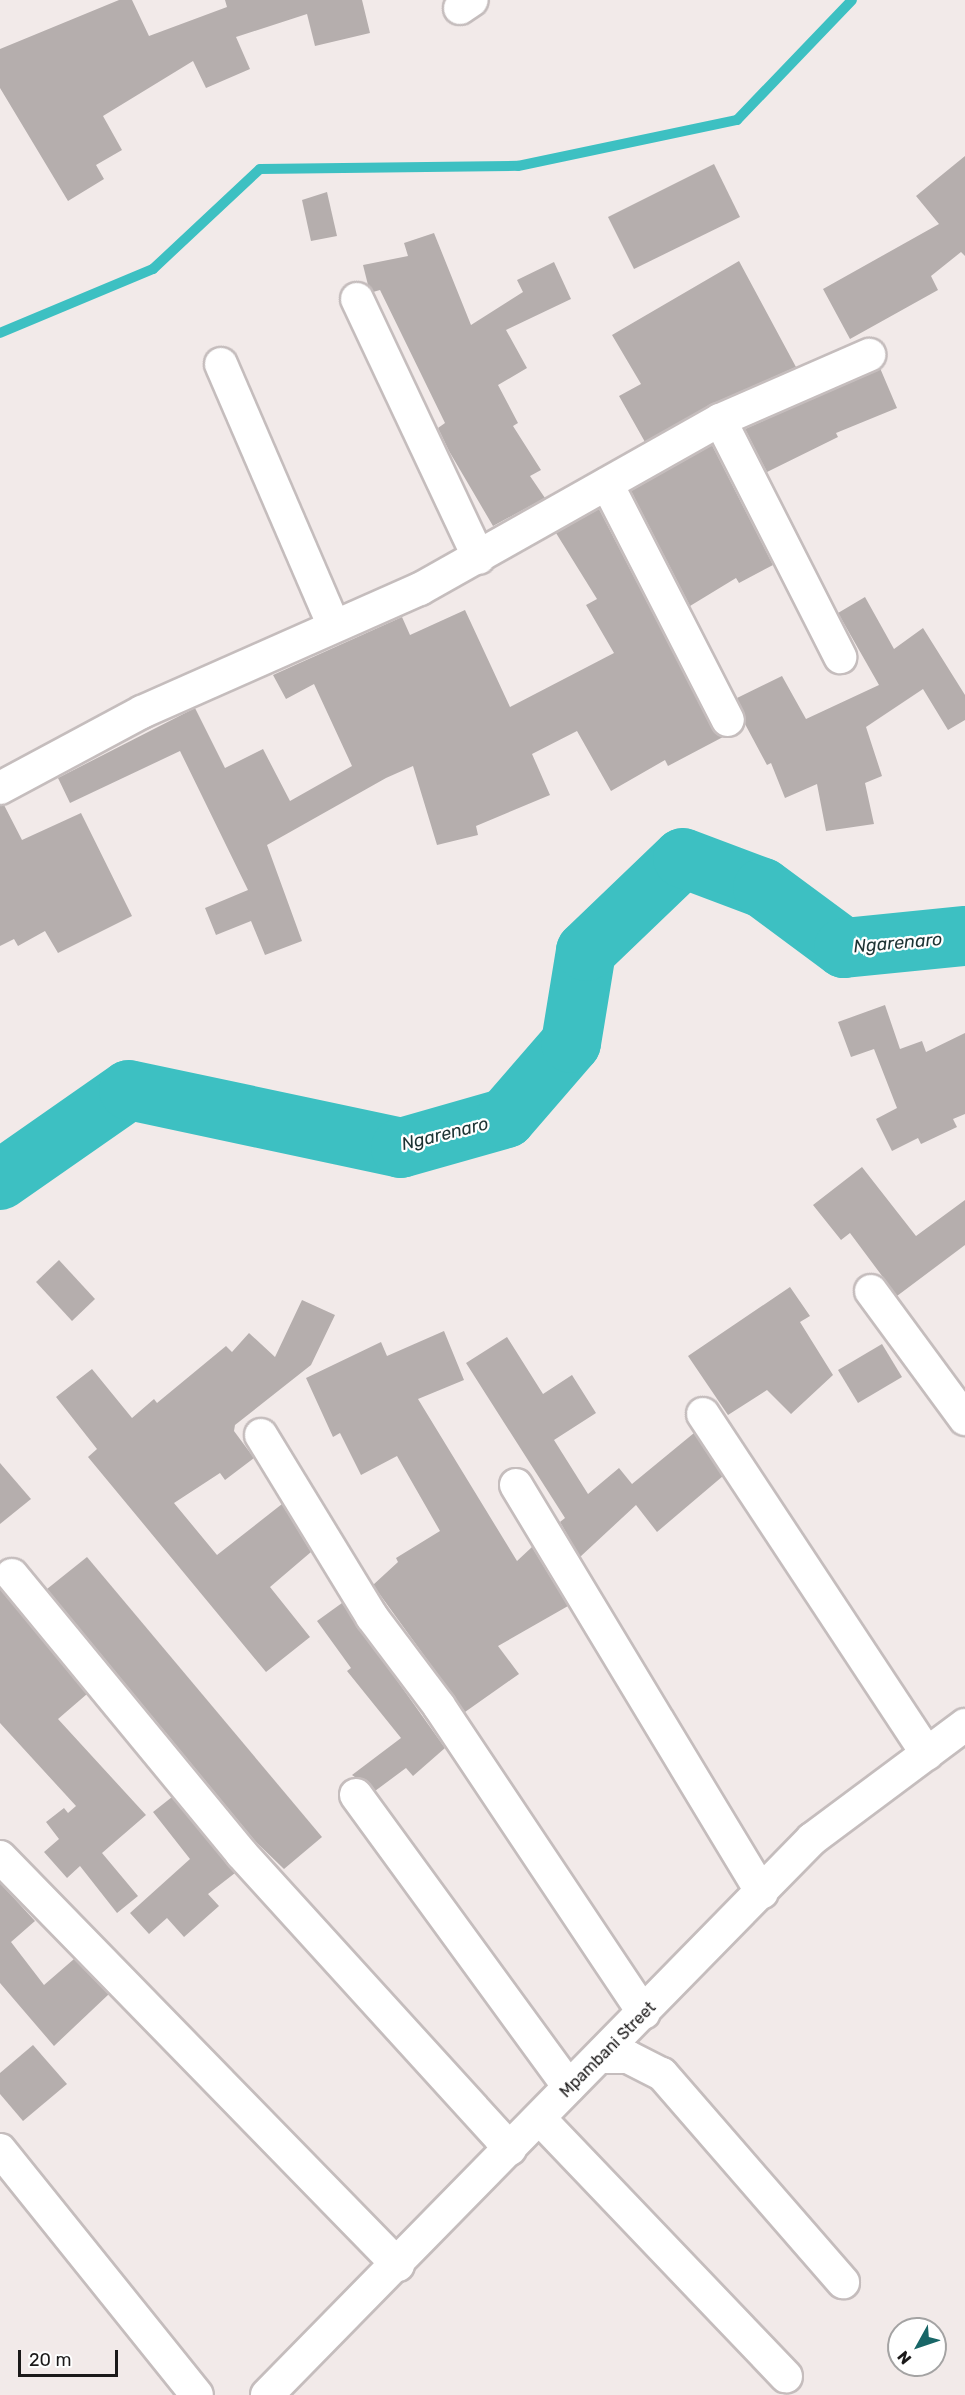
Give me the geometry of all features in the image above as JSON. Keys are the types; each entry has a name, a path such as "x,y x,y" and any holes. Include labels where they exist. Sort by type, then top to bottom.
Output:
{"street":[{"path":"357,299 478,558"},
{"path":"0,788 142,712 334,626 478,558 720,420 869,355"},
{"path":"221,364 334,626"},
{"path":"720,420 840,657"},
{"path":"608,484 728,720"},
{"path":"871,1291 965,1419"},
{"path":"703,1414 927,1754"},
{"path":"261,1435 339,1569 440,1706 644,2013"},
{"path":"516,1485 762,1892"},
{"path":"12,1575 242,1853 510,2149"},
{"name":"Mpambani Street","path":"267,2395 398,2265 812,1839 965,1725"},
{"path":"356,1795 569,2087"},
{"path":"0,1857 398,2265"},
{"path":"600,2057 628,2057 662,2074 843,2282"},
{"path":"540,2119 786,2376"},
{"path":"0,2150 197,2395"}],"building":[{"path":"119,0 132,0 149,36 227,7 225,0 362,0 370,33 315,46 307,14 236,37 250,69 206,88 193,61 103,116 122,150 96,165 104,179 68,201 0,88 0,49"},
{"path":"965,156 965,256 961,252 931,276 938,290 850,339 823,289 939,224 916,196"},
{"path":"714,164 740,217 634,269 608,217"},
{"path":"327,192 337,236 311,241 302,200"},
{"path":"434,233 471,325 523,292 517,280 554,262 571,299 506,330 527,368 498,385 518,423 513,426 541,470 530,476 545,498 493,526 449,451 438,428 445,423 380,290 373,292 368,285 363,265 408,256 404,243"},
{"path":"739,261 796,367 713,404 645,442 619,396 641,384 612,335"},
{"path":"880,368 897,408 836,433 838,437 767,472 745,429"},
{"path":"712,445 773,565 739,583 736,578 690,606 631,491"},
{"path":"599,509 712,728 723,737 668,766 665,760 611,791 577,731 532,754 550,795 476,826 478,835 437,845 413,766 386,778 267,845 302,941 265,955 251,921 216,935 205,908 248,890 180,751 70,803 58,778 195,708 225,768 263,749 290,801 352,766 314,684 286,699 273,675 402,617 410,635 465,610 510,707 614,653 586,605 597,599 556,533"},
{"path":"865,597 894,649 923,628 965,695 965,720 948,730 923,689 866,727 882,776 865,783 874,824 826,831 817,784 785,798 771,763 767,765 745,724 737,698 782,676 806,719 879,685 838,613"},
{"path":"4,805 22,840 81,813 132,916 58,953 45,931 18,946 14,939 0,946 0,806"},
{"path":"885,1005 900,1049 922,1041 926,1052 965,1033 965,1114 953,1119 957,1127 921,1144 918,1138 892,1151 876,1119 897,1108 874,1049 851,1057 838,1022"},
{"path":"862,1167 916,1236 965,1200 965,1245 897,1296 850,1233 841,1240 813,1205"},
{"path":"59,1260 95,1299 72,1321 36,1282"},
{"path":"790,1287 810,1316 800,1322 833,1375 791,1414 767,1390 728,1415 688,1356"},
{"path":"302,1300 335,1315 311,1365 235,1425 234,1431 254,1458 225,1480 220,1473 174,1503 217,1555 282,1504 311,1552 270,1587 310,1637 266,1672 88,1457 97,1449 56,1397 92,1369 132,1418 154,1399 157,1403 226,1346 232,1352 249,1333 275,1357"},
{"path":"444,1331 464,1380 418,1399 517,1561 532,1547 568,1606 498,1646 519,1674 465,1712 373,1585 398,1562 396,1558 440,1531 397,1456 361,1475 340,1433 333,1437 306,1378 381,1342 387,1356"},
{"path":"507,1337 543,1394 572,1375 596,1413 554,1440 588,1494 619,1468 632,1484 694,1433 723,1476 657,1532 636,1505 580,1557 560,1522 565,1518 466,1363"},
{"path":"882,1344 902,1377 858,1403 838,1370"},
{"path":"0,1463 31,1499 0,1524"},
{"path":"87,1557 322,1837 284,1869 255,1841 47,1589"},
{"path":"0,1589 87,1694 58,1719 146,1815 102,1853 138,1896 117,1913 80,1866 67,1878 44,1852 59,1839 46,1822 64,1808 68,1813 76,1806 0,1723"},
{"path":"342,1603 445,1748 413,1776 406,1768 375,1791 352,1775 401,1738 347,1671 351,1668 317,1621"},
{"path":"172,1797 235,1873 208,1894 219,1906 184,1937 167,1918 149,1934 130,1913 190,1859 153,1812"},
{"path":"0,1883 35,1921 11,1942 44,1985 74,1959 109,1994 54,2046 0,1983"},
{"path":"33,2045 67,2084 23,2121 0,2094 0,2073"}],"waterway":[{"path":"0,333 153,269 260,169 518,166 737,120 852,0"},
{"name":"Ngarenaro","path":"0,1180 129,1090 401,1148 506,1118 571,1043 586,951 683,858 763,888 844,948 965,936"}]}
